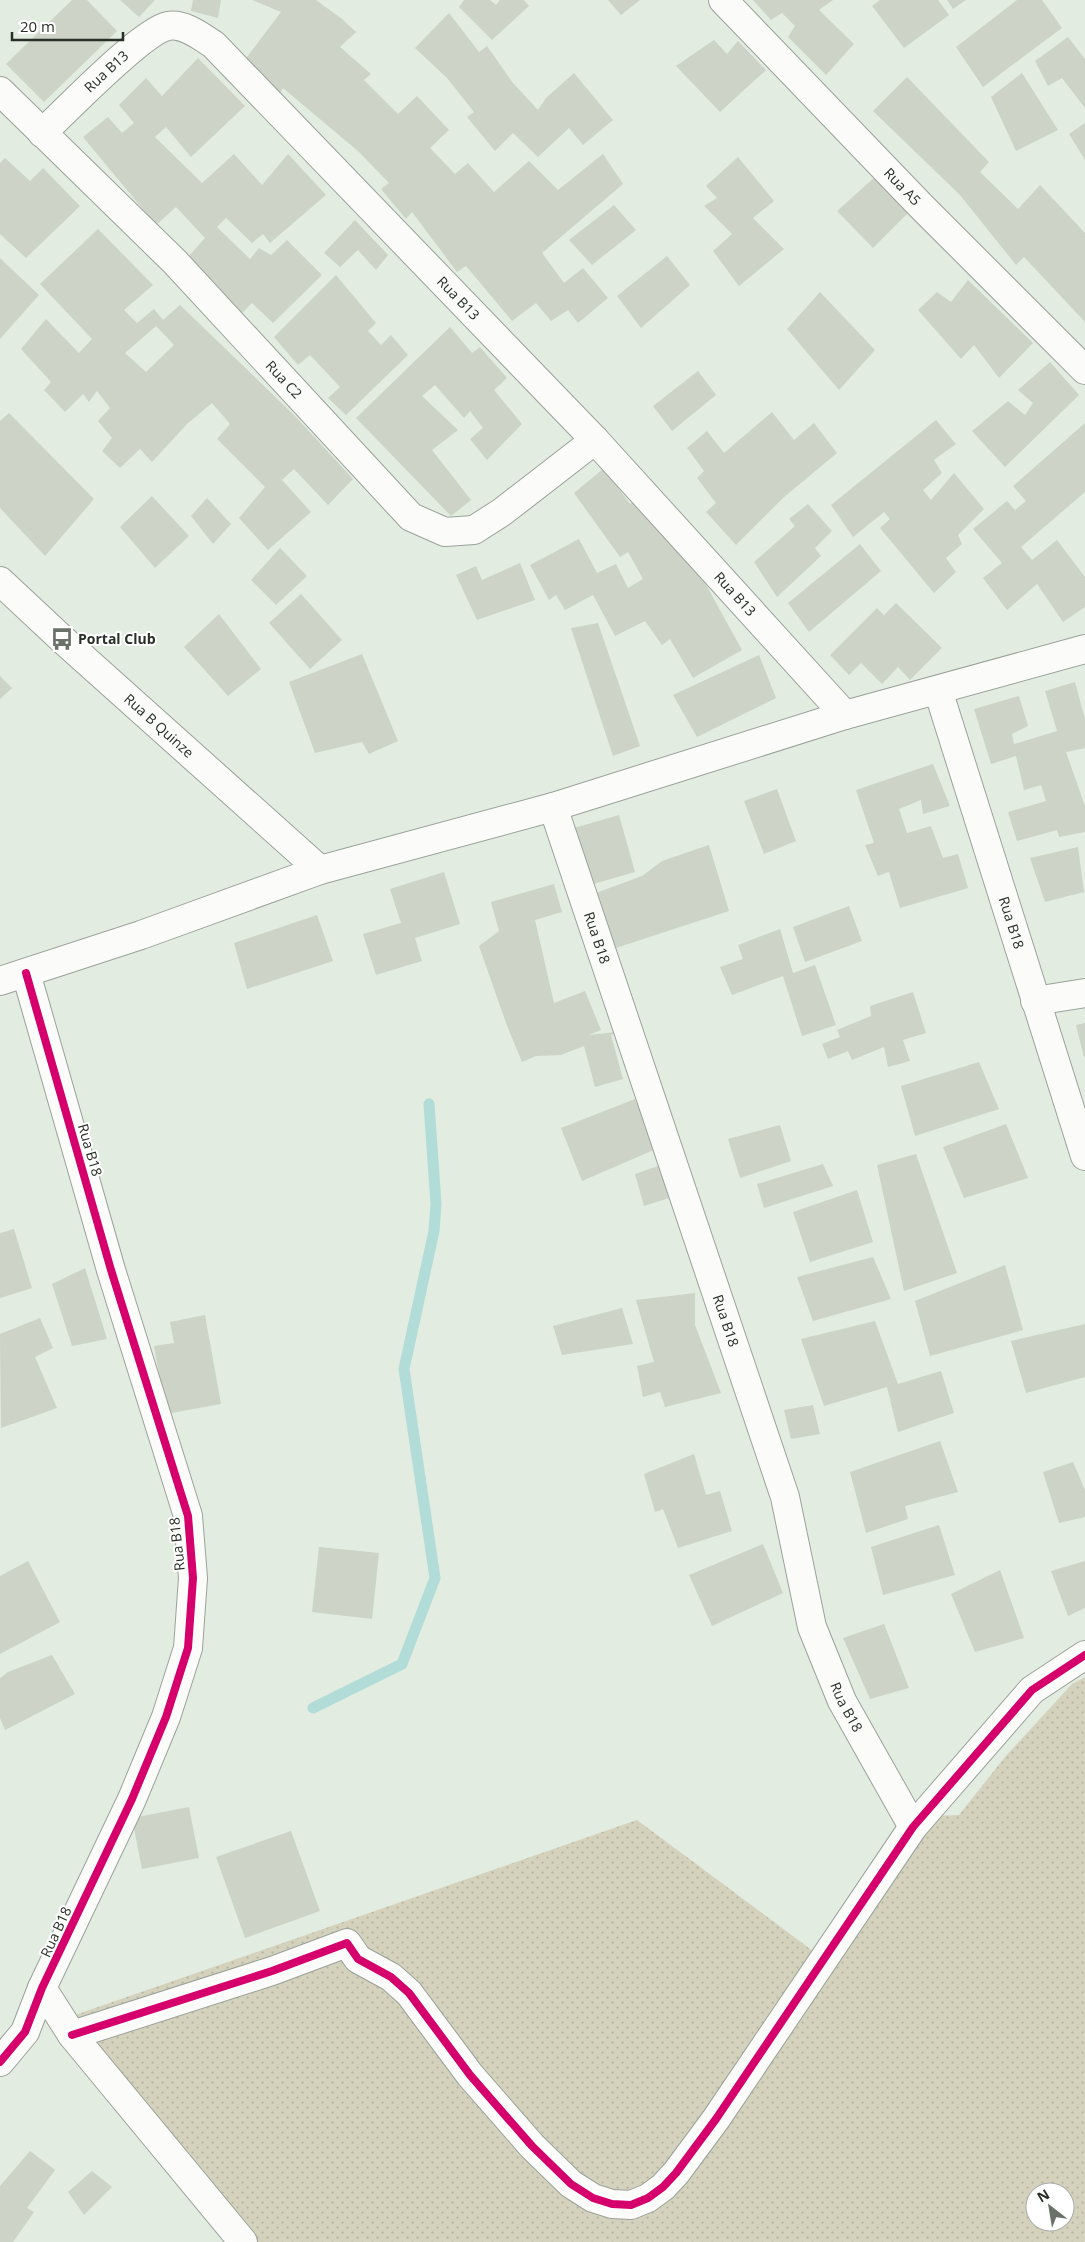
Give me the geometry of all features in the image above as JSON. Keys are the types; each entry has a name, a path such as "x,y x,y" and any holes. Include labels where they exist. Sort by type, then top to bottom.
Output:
{"street":[{"name":"Rua A5","path":"723,0 914,198 1085,370"},
{"name":"Rua B13","path":"42,133 144,38 169,25 193,31 214,44 595,440 845,715"},
{"name":"Rua C2","path":"0,91 175,262 411,517 445,532 474,530 502,512 595,440"},
{"name":"Rua B Quinze","path":"0,581 320,870"},
{"path":"0,981 141,935 320,870 553,807 845,715 1085,649"},
{"name":"Rua B18","path":"938,690 1085,1156"},
{"name":"Rua B18","path":"553,807 785,1497 812,1628 842,1701 913,1828"},
{"name":"Rua B18","path":"0,2062 25,2032 42,1988 132,1799 166,1717 188,1648 193,1578 188,1516 111,1270 26,973"},
{"path":"1035,1001 1085,993"},
{"path":"72,2035 272,1971 347,1943 358,1959 392,1977 409,1993 470,2075 532,2146 572,2184 594,2198 612,2204 631,2205 648,2198 663,2187 676,2173 716,2119 913,1828 1032,1690 1085,1655"},
{"path":"42,1988 72,2035 243,2242"}],"shaded area":[{"path":"1085,1677 1085,2242 239,2242 132,2108 66,2051 59,2040 75,2015 637,1820 829,1963 932,1816 959,1815 1005,1757 1072,1684"}],"building":[{"path":"72,0 87,0 117,31 44,102 6,64"},
{"path":"120,0 155,0 139,17"},
{"path":"193,0 221,0 218,18 191,11"},
{"path":"252,0 316,0 342,19 356,32 340,47 371,74 364,80 398,114 417,96 449,130 430,148 455,174 468,163 494,192 529,161 558,190 603,154 623,184 542,253 564,283 583,268 608,298 578,323 568,310 551,321 536,303 512,321 466,266 457,272 412,212 406,219 381,189 389,183 359,152 283,88 278,97 244,61 281,12"},
{"path":"464,0 490,0 496,5 500,0 524,0 529,6 492,40 459,7"},
{"path":"608,0 640,0 621,15"},
{"path":"753,0 833,0 819,10 854,44 826,75 788,37 795,26 782,13 771,20"},
{"path":"880,0 938,0 949,15 904,48 872,6"},
{"path":"947,0 966,0 953,9"},
{"path":"1017,0 1042,0 1062,28 983,87 956,47"},
{"path":"449,13 479,52 487,46 513,83 538,110 546,98 574,73 613,120 583,145 569,128 538,157 513,133 495,151 467,117 474,112 447,78 415,48"},
{"path":"1068,37 1085,59 1085,108 1062,78 1048,86 1035,61"},
{"path":"714,40 727,54 738,41 766,70 720,112 676,66"},
{"path":"198,58 245,106 191,157 166,127 155,137 202,183 234,154 262,185 288,154 326,195 270,243 263,234 252,243 226,218 217,227 250,259 259,248 271,255 287,240 322,275 273,323 252,303 242,313 189,256 205,238 176,207 156,225 83,137 108,117 122,133 134,123 119,105 146,78 162,96"},
{"path":"1022,73 1058,130 1016,151 991,97"},
{"path":"907,77 989,162 980,172 1018,209 1040,185 1085,233 1085,322 1024,257 1016,265 960,195 873,111"},
{"path":"1085,123 1085,160 1069,134"},
{"path":"738,157 774,201 753,218 784,249 739,286 713,251 732,234 704,206 717,198 706,186"},
{"path":"5,158 30,181 43,168 80,206 26,258 0,234 0,163"},
{"path":"876,176 908,213 873,248 837,211"},
{"path":"614,205 636,230 592,265 569,240"},
{"path":"355,220 388,255 376,270 358,250 340,267 324,253"},
{"path":"98,229 153,285 124,310 137,323 154,309 163,320 180,305 295,416 353,479 328,505 294,469 282,480 311,512 268,550 239,518 265,487 217,439 230,424 212,403 187,424 152,462 140,449 120,468 102,451 112,438 98,421 110,408 97,391 89,402 83,394 65,412 44,390 51,382 21,349 46,319 79,353 92,339 40,284","holes":["156,326 174,345 146,372 125,353"]},
{"path":"667,256 690,285 641,328 617,296"},
{"path":"0,258 39,295 0,339"},
{"path":"336,275 376,323 368,331 381,345 391,335 408,355 346,415 328,398 340,387 310,355 298,365 274,337"},
{"path":"968,280 1033,343 999,378 974,345 961,359 918,310 937,292 951,302"},
{"path":"820,292 875,350 839,390 787,329"},
{"path":"450,327 472,353 480,347 507,378 494,390 522,424 487,460 470,439 483,428 470,411 464,418 435,385 422,396 458,430 432,450 471,500 451,516 356,418"},
{"path":"1050,362 1079,395 1005,467 972,431 1008,401 1025,415 1033,403 1018,390"},
{"path":"698,371 716,395 672,431 653,406"},
{"path":"772,412 794,440 814,423 837,453 783,498 736,545 706,512 716,503 697,478 704,471 687,448 707,431 724,453"},
{"path":"9,413 94,499 45,556 0,508 0,421"},
{"path":"936,420 956,444 934,460 942,473 923,490 931,500 954,473 984,509 958,535 962,544 946,558 956,572 934,593 880,528 890,519 884,512 853,537 831,505"},
{"path":"1085,423 1085,492 1021,547 1032,560 1057,540 1085,577 1085,607 1063,622 1037,584 1007,610 983,578 1002,563 973,529 1007,501 1015,510 1026,501 1013,486"},
{"path":"604,468 630,504 636,499 699,572 742,650 693,678 670,639 662,645 645,621 615,636 593,595 565,610 556,595 549,600 530,565 579,539 597,573 616,564 628,588 643,579 628,552 620,557 574,493"},
{"path":"152,496 189,536 155,568 120,527"},
{"path":"207,498 231,524 213,544 191,516"},
{"path":"808,504 832,531 815,548 821,556 777,597 754,562 795,526 789,519"},
{"path":"860,544 881,571 809,632 788,603"},
{"path":"280,548 307,576 276,605 251,580"},
{"path":"520,563 535,600 477,620 456,575 476,566 482,580"},
{"path":"301,594 342,640 310,669 269,623"},
{"path":"896,603 942,648 910,680 898,667 882,684 861,663 849,675 830,655 877,608 884,615"},
{"path":"219,614 261,669 228,696 184,647"},
{"path":"598,623 640,746 613,756 571,628"},
{"path":"362,654 398,741 369,754 362,742 315,753 289,682"},
{"path":"759,655 776,698 697,737 673,695"},
{"path":"0,676 12,688 0,699"},
{"path":"1075,682 1085,719 1085,748 1066,752 1085,806 1085,832 1059,837 1057,830 1017,841 1008,812 1046,801 1041,785 1024,790 1016,756 991,764 974,709 1019,696 1028,726 1012,734 1014,744 1057,731 1045,691"},
{"path":"933,764 950,806 923,814 921,800 899,809 907,833 931,826 943,858 958,854 968,888 900,908 889,872 878,876 865,845 874,843 856,790"},
{"path":"777,789 796,841 764,854 744,801"},
{"path":"619,815 635,872 590,885 574,828"},
{"path":"709,845 729,911 616,948 596,893 642,876 662,861"},
{"path":"1078,847 1084,892 1045,902 1030,858"},
{"path":"444,872 460,924 415,938 422,961 376,975 363,934 401,923 390,889"},
{"path":"554,884 562,912 535,920 554,1003 585,991 601,1030 589,1035 616,1032 611,1035 623,1079 595,1087 584,1046 561,1055 536,1056 522,1062 479,946 499,931 491,902"},
{"path":"849,906 862,941 805,962 793,927"},
{"path":"317,915 333,961 247,989 234,943"},
{"path":"780,929 793,973 815,965 836,1025 802,1036 783,976 732,995 720,967 743,959 738,945"},
{"path":"913,992 926,1033 903,1040 910,1061 888,1067 884,1047 852,1060 848,1051 828,1059 822,1044 840,1037 837,1030 871,1016 870,1006"},
{"path":"1085,1023 1085,1057 1084,1057 1076,1025"},
{"path":"979,1062 999,1109 915,1136 901,1086"},
{"path":"635,1099 656,1149 582,1181 561,1128"},
{"path":"1006,1124 1028,1178 964,1198 943,1147"},
{"path":"780,1125 791,1161 740,1178 728,1139"},
{"path":"916,1154 957,1273 904,1291 877,1165"},
{"path":"823,1164 833,1186 764,1208 757,1184"},
{"path":"658,1166 672,1197 644,1206 635,1174"},
{"path":"857,1190 873,1242 810,1262 793,1212"},
{"path":"14,1229 32,1288 0,1298 0,1233"},
{"path":"873,1257 891,1299 813,1321 797,1277"},
{"path":"1005,1265 1023,1330 930,1356 915,1301"},
{"path":"85,1268 107,1339 72,1346 52,1284"},
{"path":"695,1293 695,1325 721,1393 665,1407 660,1392 643,1397 637,1366 654,1362 636,1300"},
{"path":"622,1308 633,1344 562,1355 553,1326"},
{"path":"205,1315 221,1404 166,1414 154,1346 174,1343 170,1322"},
{"path":"40,1318 53,1348 35,1357 57,1408 1,1428 0,1334"},
{"path":"875,1321 898,1384 941,1371 954,1413 898,1432 887,1387 824,1406 801,1339"},
{"path":"1085,1324 1085,1377 1026,1393 1011,1341"},
{"path":"813,1405 820,1434 791,1439 784,1410"},
{"path":"940,1441 958,1492 905,1506 908,1519 866,1533 850,1472"},
{"path":"694,1454 706,1495 720,1491 732,1531 678,1548 663,1509 655,1512 644,1474"},
{"path":"1073,1462 1085,1490 1085,1517 1059,1523 1043,1472"},
{"path":"939,1525 955,1575 883,1595 871,1547"},
{"path":"763,1544 783,1593 712,1626 689,1575"},
{"path":"319,1547 379,1553 372,1619 312,1612"},
{"path":"28,1561 60,1622 0,1654 0,1576"},
{"path":"1085,1561 1085,1608 1068,1616 1051,1571"},
{"path":"1000,1570 1024,1638 975,1652 951,1594"},
{"path":"884,1624 909,1688 870,1699 843,1638"},
{"path":"52,1655 75,1694 5,1730 0,1718 0,1678 8,1672"},
{"path":"189,1807 199,1858 142,1869 132,1818"},
{"path":"291,1831 320,1911 245,1938 216,1857"},
{"path":"30,2151 55,2170 27,2208 34,2212 13,2242 0,2242 0,2186"},
{"path":"92,2171 112,2187 84,2215 68,2192"}],"waterway":[{"path":"313,1708 402,1664 435,1578 404,1369 434,1231 436,1204 429,1104"}],"cycle path":[{"path":"0,2062 25,2032 42,1988 132,1799 166,1717 188,1648 193,1578 188,1516 111,1270 26,973"},
{"path":"72,2035 272,1971 347,1943 358,1959 391,1977 409,1993 470,2075 532,2146 571,2184 593,2198 612,2204 631,2205 648,2198 663,2187 676,2173 716,2119 913,1827 1032,1690 1085,1655"}],"place":[{"name":"Portal Club","path":"62,639"}]}
